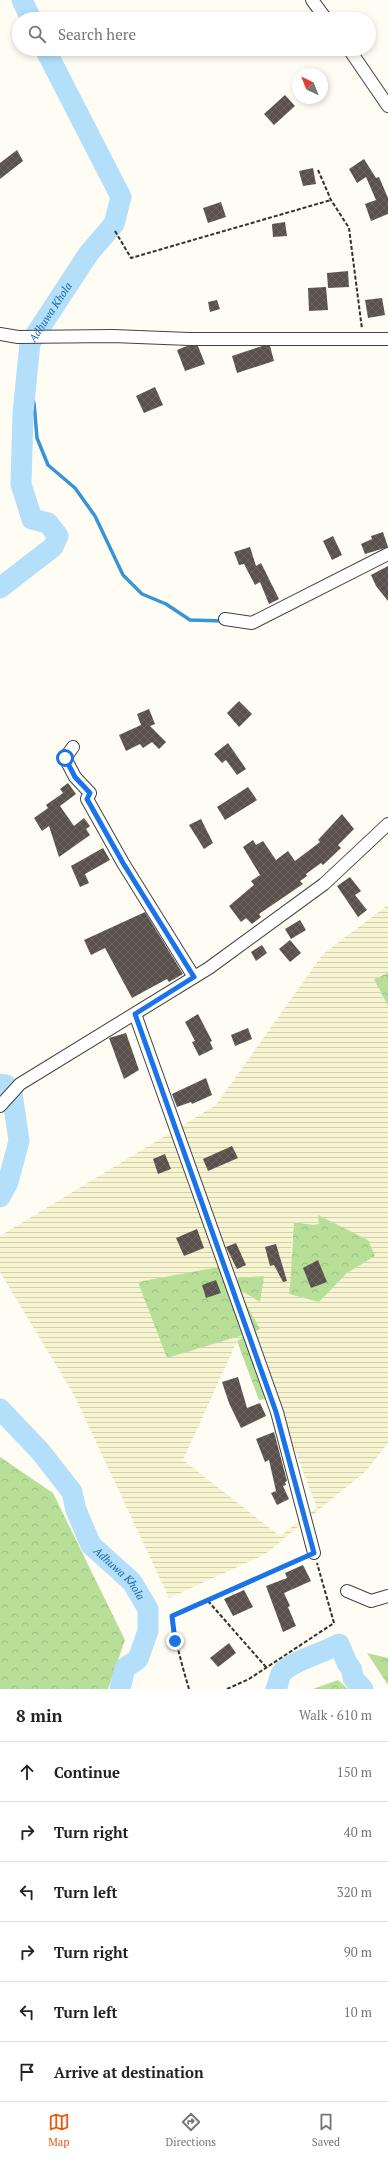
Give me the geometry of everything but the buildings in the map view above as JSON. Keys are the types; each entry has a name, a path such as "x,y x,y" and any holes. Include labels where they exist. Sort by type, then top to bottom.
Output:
{"street":[{"path":"312,0 321,12"},
{"path":"354,56 388,106"},
{"path":"0,334 18,337 113,336 189,339 388,339"},
{"path":"225,619 252,623 388,554"},
{"path":"73,747 65,758 75,777 90,793 87,799 116,850 194,977"},
{"path":"1,1104 20,1084 194,977 324,884 388,824"},
{"path":"135,1014 276,1412 314,1553"},
{"path":"347,1591 371,1601 388,1596"}],"path":[{"path":"318,170 331,200 349,228 363,340"},
{"path":"115,231 131,258 331,200"},
{"path":"189,1689 183,1663 175,1641 172,1616 208,1601 256,1577 314,1553 334,1623 266,1667 227,1689"},
{"path":"208,1601 266,1667"}],"shaded area":[{"path":"388,905 388,973 374,979 388,1006 388,1443 366,1471 264,1555 169,1598 74,1395 0,1272 0,1236 216,1105 323,954","holes":["318,1216 375,1256 347,1273 319,1302 289,1294 293,1263 291,1252 294,1222 313,1225 319,1224","255,1331 275,1398 317,1508 280,1536 183,1460 237,1341"]}],"green space":[{"path":"388,973 388,1006 374,979"},
{"path":"318,1215 368,1240 375,1256 347,1273 319,1302 289,1294 294,1222 313,1225 319,1224"},
{"path":"224,1266 236,1287 238,1278 264,1276 260,1302 237,1288 260,1329 256,1331 275,1398 259,1400 237,1341 253,1332 167,1358 138,1282"},
{"path":"0,1457 53,1493 125,1640 108,1689 0,1689"},
{"path":"367,1653 388,1658 388,1685"},
{"path":"338,1680 348,1689 313,1689"}],"waterway":[{"name":"Adhuwa Khola","path":"22,0 28,12"},
{"name":"Adhuwa Khola","path":"0,588 53,547 58,536 48,523 32,519 21,484 23,413 30,343 89,253 114,224 121,197 49,56"},
{"path":"26,385 34,403 37,438 48,465 75,488 95,516 123,575 142,594 166,604 190,620 223,621"},
{"name":"Adhuwa Khola","path":"0,1084 6,1085 12,1093 19,1141 8,1182 0,1197"},
{"name":"Adhuwa Khola","path":"0,1409 40,1451 72,1492 76,1510 91,1545 132,1582 148,1609 148,1631 138,1659 125,1668 120,1689"},
{"name":"Adhuwa Khola","path":"276,1689 281,1674 285,1669 299,1661 339,1644 347,1663 352,1670 353,1678 363,1689"}],"route":[{"path":"65,758 75,777 90,793 87,799 123,863 194,977 135,1014 276,1412 314,1553 256,1577 208,1601 172,1616 175,1641"}]}
